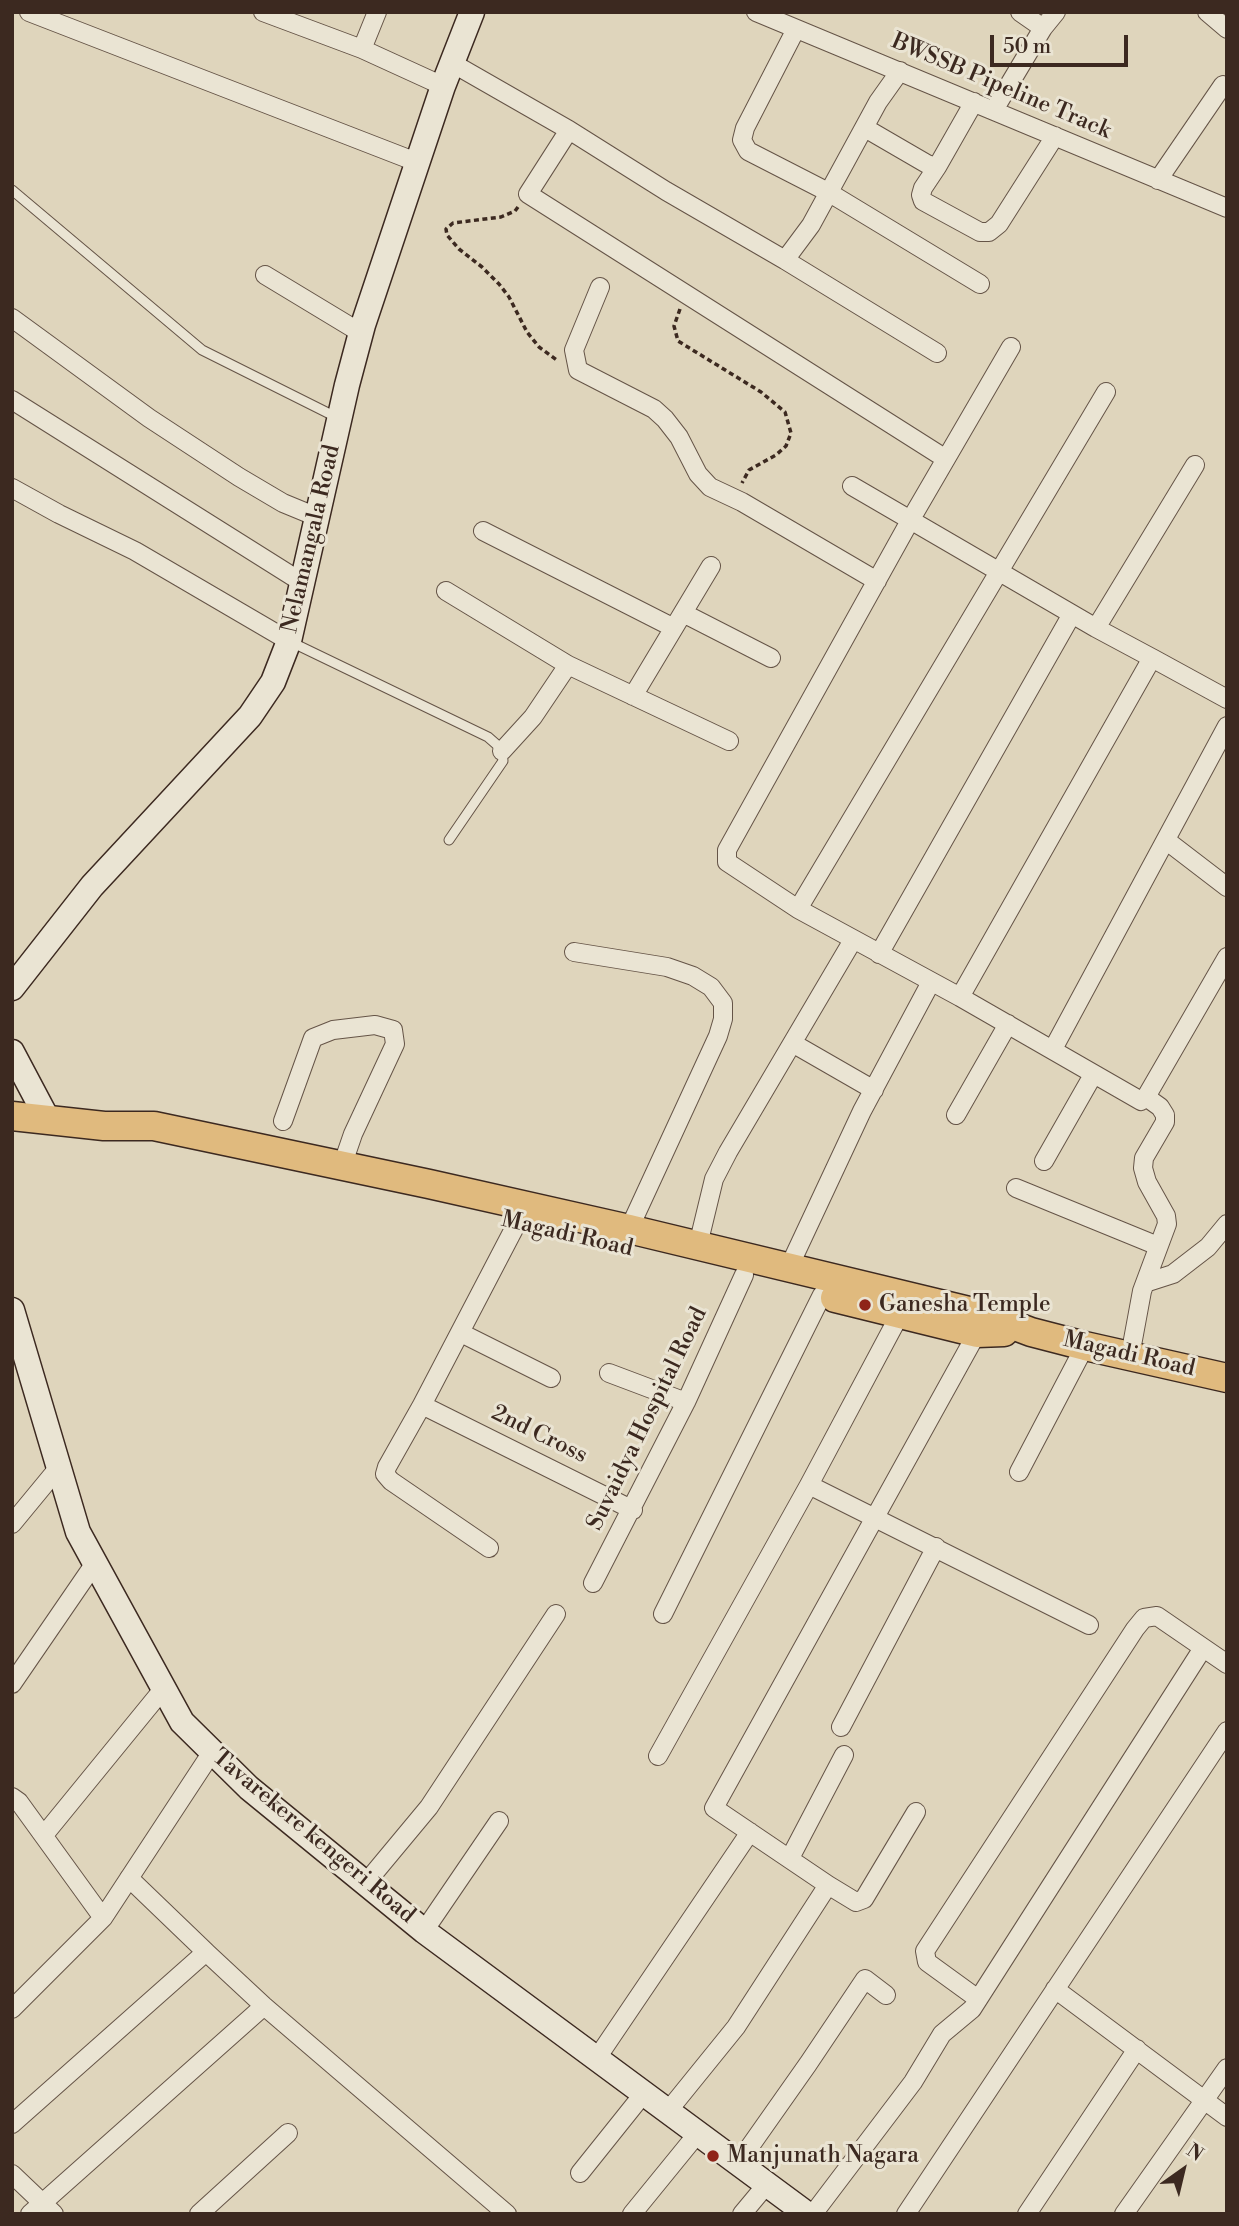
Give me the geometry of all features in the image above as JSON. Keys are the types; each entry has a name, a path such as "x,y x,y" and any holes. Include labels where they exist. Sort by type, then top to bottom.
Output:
{"main road":[{"name":"Nelamangala Road","path":"12,988 92,886 250,716 273,682 289,641 361,333 443,86 472,12"},
{"path":"12,1052 48,1120"},
{"name":"Magadi Road","path":"12,1116 104,1126 147,1142 342,1166 698,1245 986,1315 1031,1332 1085,1346 1227,1378"},
{"name":"Magadi Road","path":"239,1154 977,1333 1031,1332"},
{"name":"Tavarekere kengeri Road","path":"12,1310 19,1364 59,1467 78,1532 182,1722 249,1788 424,1931 807,2214"}],"street":[{"path":"29,12 419,163"},
{"path":"263,12 362,49 443,86"},
{"path":"362,49 377,12"},
{"name":"BWSSB Pipeline Track","path":"757,12 1227,208"},
{"path":"1020,12 1043,28"},
{"path":"993,110 1043,28 1056,12"},
{"path":"1207,12 1227,29"},
{"path":"796,29 745,128 742,140 748,151 828,192 980,284"},
{"path":"452,63 569,130 937,353"},
{"path":"785,260 811,225 878,102 900,71"},
{"path":"1158,180 1223,85"},
{"path":"974,102 921,195 923,201 980,232 989,232 999,224 1055,136"},
{"path":"865,128 927,164 937,167"},
{"path":"569,130 527,194 946,458"},
{"path":"265,275 361,333"},
{"path":"600,287 574,350 578,370 654,409 673,429 704,482 877,581"},
{"path":"12,318 149,418 239,477 283,503 317,517"},
{"path":"1011,347 911,519 726,857 733,868 798,909 1053,1049 1138,1100 1144,1100 1146,1097 1227,957"},
{"path":"798,909 1106,392"},
{"path":"12,400 303,583"},
{"path":"1096,628 1195,465"},
{"path":"852,486 1096,628 1226,698"},
{"path":"12,488 135,551 289,641"},
{"path":"483,531 678,620 771,658"},
{"path":"633,696 711,566"},
{"path":"446,591 568,665 729,741"},
{"path":"879,954 1072,614"},
{"path":"960,997 1152,658"},
{"path":"502,751 533,717 568,665"},
{"path":"1053,1049 1227,726"},
{"path":"1167,841 1227,887"},
{"path":"698,1245 714,1179 853,940"},
{"path":"574,952 667,967 693,976 711,987 723,1003 723,1019 718,1036 629,1229"},
{"path":"789,1267 874,1090 931,982"},
{"path":"956,1115 1008,1024"},
{"path":"284,1121 313,1038 333,1030 375,1025 393,1030 395,1045 353,1134 342,1166"},
{"path":"794,1044 874,1090"},
{"path":"1044,1161 1093,1075"},
{"path":"1130,1356 1145,1283 1167,1224 1166,1216 1147,1182 1143,1168 1144,1158 1165,1122 1165,1115 1160,1107 1146,1097"},
{"path":"1016,1188 1158,1246"},
{"path":"489,1548 391,1481 385,1474 517,1223"},
{"path":"1145,1283 1173,1274 1208,1247 1227,1224"},
{"name":"Suvaidya Hospital Road","path":"593,1583 633,1510 686,1402 744,1275"},
{"path":"663,1614 822,1295"},
{"path":"658,1756 810,1485 899,1315"},
{"path":"461,1333 551,1378"},
{"path":"916,1812 864,1899 856,1902 714,1808 977,1333"},
{"path":"1019,1472 1085,1346"},
{"path":"609,1373 686,1402"},
{"name":"2nd Cross","path":"422,1405 633,1510"},
{"path":"12,1524 59,1467"},
{"path":"810,1485 1090,1625"},
{"path":"841,1727 936,1547"},
{"path":"12,1684 95,1563"},
{"path":"365,1884 429,1807 555,1614"},
{"path":"978,1999 928,1962 925,1951 1135,1629 1144,1618 1157,1616 1227,1664"},
{"path":"813,2214 913,2082 942,2034 972,2009 1203,1648"},
{"path":"44,1835 164,1688"},
{"path":"906,2214 1227,1731"},
{"path":"12,2009 103,1918 212,1752"},
{"path":"790,1858 844,1755"},
{"path":"12,1797 19,1817 44,1835 103,1918"},
{"path":"424,1931 499,1821"},
{"path":"597,2058 750,1832"},
{"path":"129,1878 264,2006 507,2214"},
{"path":"668,2111 736,2027 828,1885"},
{"path":"12,2124 206,1952"},
{"path":"739,2162 865,1979 886,1995"},
{"path":"1055,1989 1227,2117"},
{"path":"12,2174 42,2210 264,2006"},
{"path":"1027,2214 1138,2049"},
{"path":"1124,2214 1227,2068"},
{"path":"580,2173 644,2093"},
{"path":"200,2214 288,2133"},
{"path":"632,2214 698,2133"},
{"path":"741,2214 767,2184"}],"lane":[{"path":"12,190 202,350 339,418"},
{"path":"289,641 488,737 502,751 503,761 449,840"}],"path":[{"path":"527,194 515,211 501,217 453,223 446,229 447,235 499,284 527,332 539,346 551,357 578,370"},
{"path":"686,293 674,326 678,341 761,391 785,412 789,423 791,433 786,446 776,456 749,470 744,476 742,502"}],"place":[{"name":"Ganesha Temple","path":"865,1305"},
{"name":"Manjunath Nagara","path":"713,2156"}]}
